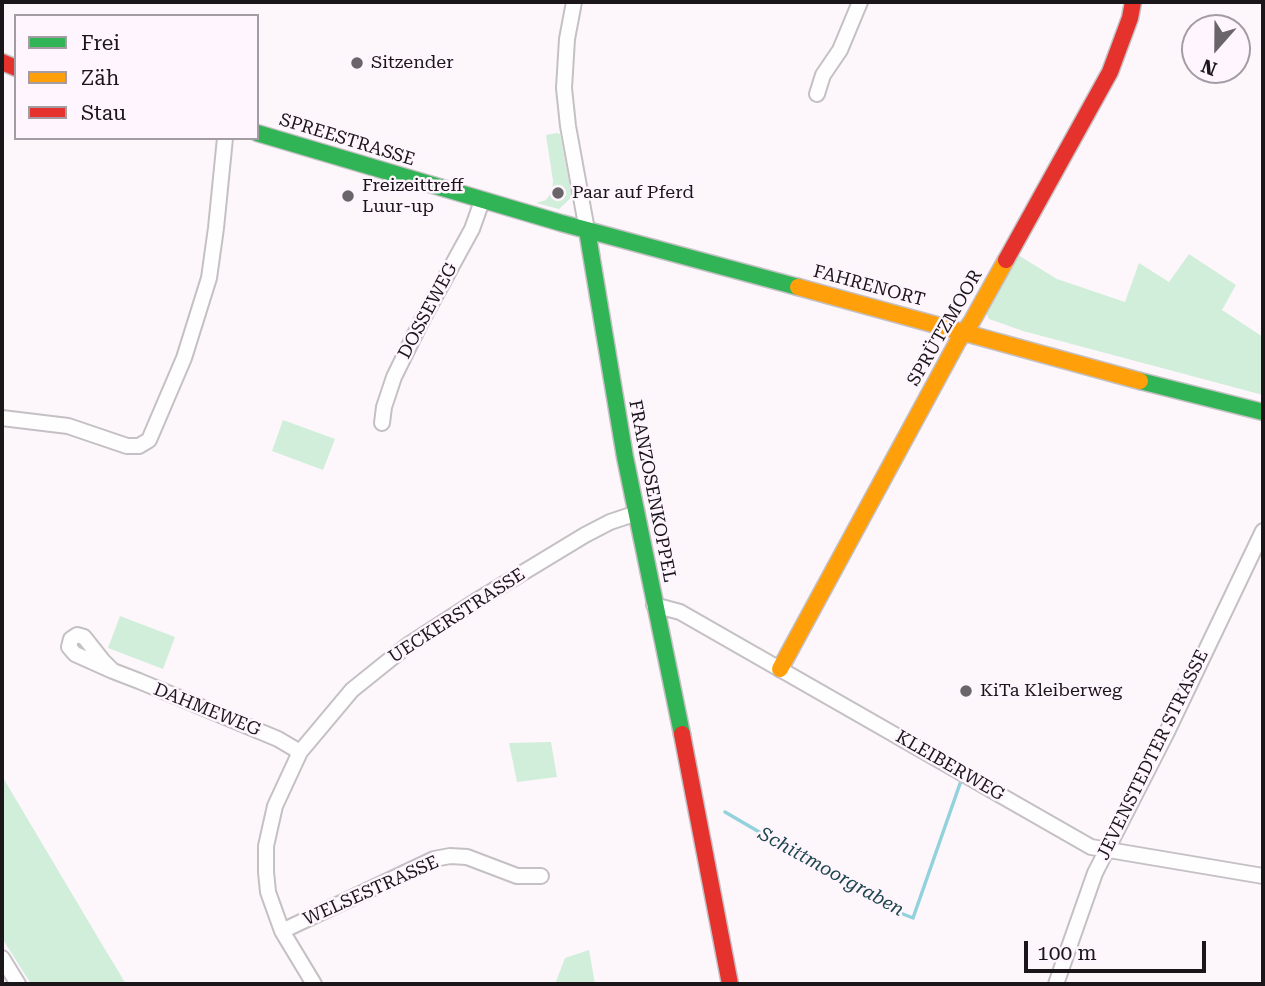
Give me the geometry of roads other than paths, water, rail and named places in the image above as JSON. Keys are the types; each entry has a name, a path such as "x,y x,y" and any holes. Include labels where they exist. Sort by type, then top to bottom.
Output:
{"street":[{"name":"FRANZOSENKOPPEL","path":"574,2 567,39 564,88 568,126 617,415 730,984"},
{"path":"817,94 823,75 840,50 860,2"},
{"name":"SPRÜTZMOOR","path":"780,669 1110,72 1130,18 1133,2"},
{"name":"SPREESTRASSE","path":"259,134 587,230"},
{"path":"2,418 68,426 127,446 139,446 149,440 184,358 209,278 225,140"},
{"name":"DOSSEWEG","path":"382,423 384,407 394,377 472,229 482,201"},
{"name":"FAHRENORT","path":"587,230 1263,412"},
{"name":"UECKERSTRASSE","path":"314,984 282,931 268,892 266,846 278,797 300,752 352,690 408,645 585,535 636,513"},
{"name":"JEVENSTEDTER STRASSE","path":"1056,984 1095,873 1160,747 1263,531"},
{"name":"KLEIBERWEG","path":"654,605 680,612 1091,846 1263,876"},
{"name":"DAHMEWEG","path":"113,671 278,739 300,752"},
{"name":"WELSESTRASSE","path":"282,931 434,859 450,856 467,858 517,876 541,876"},
{"path":"2,958 18,984"}],"waterway":[{"name":"Schittmoorgraben","path":"725,812 893,910 913,918 962,778"}],"place":[{"name":"Sitzender","path":"357,63"},
{"name":"Paar auf Pferd","path":"558,193"},
{"name":"Freizeittreff Luur-up","path":"348,196"},
{"name":"KiTa Kleiberweg","path":"966,691"}]}
